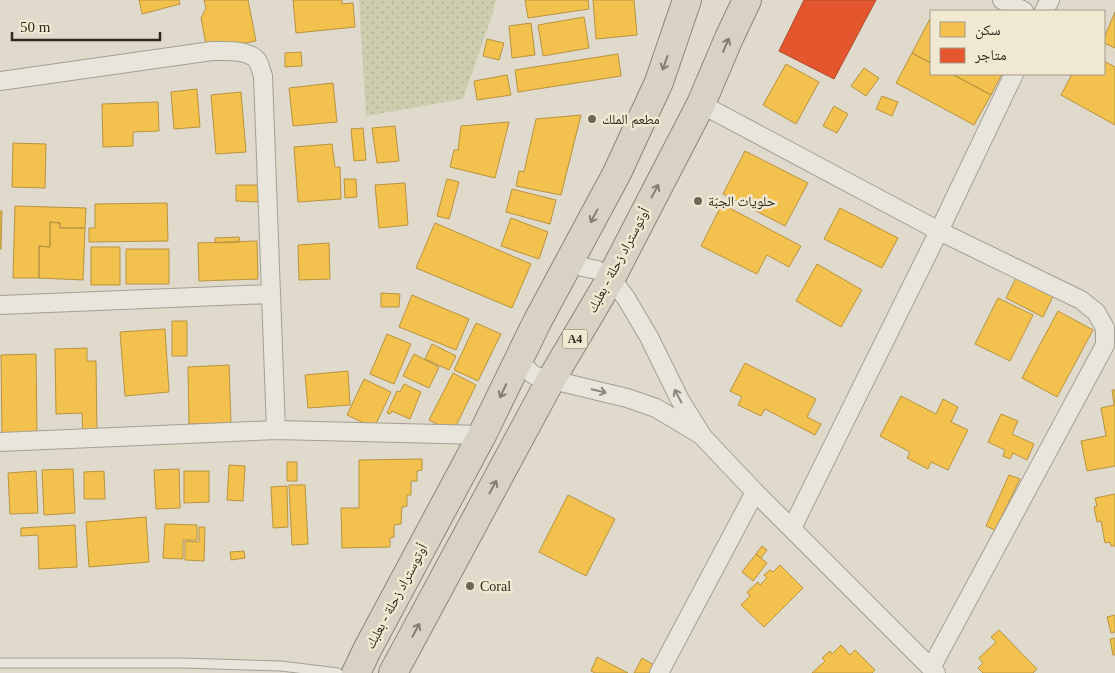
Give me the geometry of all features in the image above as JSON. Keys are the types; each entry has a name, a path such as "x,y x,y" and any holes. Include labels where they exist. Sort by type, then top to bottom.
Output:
{"highway":[{"name":"أوتوستراد زحلة - بعلبك","path":"356,673 482,435 518,359 617,173 658,82 687,0"},
{"name":"أوتوستراد زحلة - بعلبك","path":"393,673 465,537 611,278 701,104 729,38 748,0"}],"street":[{"path":"1002,0 1022,10"},
{"path":"0,81 212,51 238,52 248,54 257,60 263,76 276,430"},
{"path":"792,528 939,231 1014,75"},
{"path":"568,264 596,270 611,278 626,298 649,337 680,400 703,437 755,492 933,670 1105,345 1105,328 1096,312 1081,300 939,231 701,104"},
{"path":"0,305 270,294"},
{"path":"518,359 536,376 609,393 656,408 703,437"},
{"path":"0,442 276,430 482,435"},
{"path":"659,673 755,492"}],"lane":[{"path":"0,663 181,663 281,666 338,673"}],"green space":[{"path":"359,0 496,0 463,99 366,116"}],"building: سكن":[{"path":"139,0 179,0 180,4 142,14"},
{"path":"204,0 248,0 256,41 207,50 201,18 206,8"},
{"path":"293,0 342,0 342,4 353,3 355,27 296,33"},
{"path":"525,0 588,0 589,9 528,18"},
{"path":"593,0 634,0 637,35 596,39"},
{"path":"1115,12 1115,48 1105,43 1105,36"},
{"path":"584,17 589,48 543,56 538,25"},
{"path":"930,19 930,62 912,53"},
{"path":"531,23 535,55 512,58 509,26"},
{"path":"487,39 504,43 499,60 483,56"},
{"path":"301,52 302,66 285,67 285,53"},
{"path":"912,53 930,62 930,75 954,75 991,95 974,125 896,83"},
{"path":"618,54 621,76 518,92 515,70"},
{"path":"1105,62 1115,67 1115,125 1061,95 1071,75 1105,75"},
{"path":"786,64 819,82 796,124 763,105"},
{"path":"864,68 879,78 866,96 851,86"},
{"path":"507,75 511,95 477,100 474,81"},
{"path":"954,75 1001,75 991,95"},
{"path":"333,83 337,122 293,126 289,88"},
{"path":"197,89 200,127 174,129 171,92"},
{"path":"241,92 246,152 216,154 211,95"},
{"path":"882,96 898,102 892,116 876,109"},
{"path":"158,102 159,131 133,132 133,146 103,147 102,104"},
{"path":"834,106 848,114 837,133 823,126"},
{"path":"581,115 561,195 516,186 519,171 524,172 536,119"},
{"path":"509,122 495,178 450,167 454,150 458,150 461,126"},
{"path":"395,126 399,161 377,163 372,128"},
{"path":"363,128 366,160 354,161 351,129"},
{"path":"13,143 46,144 45,188 12,187"},
{"path":"332,144 335,167 340,167 341,199 298,202 294,147"},
{"path":"745,151 808,183 785,226 723,194"},
{"path":"344,179 356,179 357,197 345,198"},
{"path":"447,179 459,182 449,219 437,216"},
{"path":"405,183 408,225 379,228 375,185"},
{"path":"236,185 259,185 258,202 236,201"},
{"path":"512,189 556,200 550,224 506,212"},
{"path":"167,203 168,241 89,242 89,228 95,228 95,204"},
{"path":"722,204 801,246 789,267 767,255 757,274 701,246"},
{"path":"15,206 86,208 85,228 60,228 60,223 50,222 50,247 39,246 39,278 13,278"},
{"path":"840,208 898,238 882,268 824,239"},
{"path":"0,211 2,211 1,249 0,249"},
{"path":"511,218 548,232 539,259 501,246"},
{"path":"50,222 60,223 60,228 85,228 83,280 39,278 39,246 50,247"},
{"path":"435,223 531,264 512,308 416,268"},
{"path":"239,237 240,242 215,243 215,238"},
{"path":"257,241 258,279 199,281 198,243"},
{"path":"329,243 330,279 299,280 298,245"},
{"path":"91,247 120,247 120,285 91,285"},
{"path":"126,249 169,249 169,284 126,284"},
{"path":"817,264 862,290 841,327 796,301"},
{"path":"1018,274 1055,292 1043,317 1006,298"},
{"path":"381,293 400,294 399,307 381,307"},
{"path":"412,295 469,319 456,350 399,327"},
{"path":"998,298 1033,315 1010,361 975,344"},
{"path":"1058,311 1093,330 1057,397 1022,378"},
{"path":"172,321 187,321 187,356 172,356"},
{"path":"476,323 501,334 478,381 454,370"},
{"path":"165,329 169,392 125,396 120,332"},
{"path":"387,334 411,344 394,384 370,374"},
{"path":"432,344 456,356 449,370 425,359"},
{"path":"87,348 87,361 96,361 97,437 83,438 82,413 56,414 55,349"},
{"path":"36,354 37,435 2,436 1,355"},
{"path":"414,354 439,367 429,388 403,376"},
{"path":"745,363 816,399 807,417 821,424 815,435 765,409 761,416 738,405 742,397 730,391"},
{"path":"229,365 231,423 189,424 188,367"},
{"path":"348,371 350,405 308,408 305,375"},
{"path":"453,373 476,385 453,432 429,420"},
{"path":"364,379 391,392 374,428 347,415"},
{"path":"404,384 421,392 410,419 392,411 390,414 387,413 397,391 400,392"},
{"path":"1112,390 1115,390 1115,466 1087,471 1081,441 1106,436 1101,408 1114,405"},
{"path":"901,396 936,414 943,399 958,407 951,422 968,430 948,470 931,462 928,469 907,458 910,452 880,436"},
{"path":"1001,414 1018,421 1012,434 1034,444 1027,460 1013,453 1010,459 1003,456 1005,450 988,442"},
{"path":"422,459 422,470 417,471 417,481 411,481 411,495 407,495 407,506 402,507 401,524 394,525 394,537 390,538 390,547 342,548 341,508 359,508 359,460"},
{"path":"287,462 297,462 297,481 287,481"},
{"path":"229,465 245,466 243,501 227,500"},
{"path":"73,469 75,513 44,515 42,470"},
{"path":"179,469 180,508 156,509 154,470"},
{"path":"36,471 38,513 10,514 8,473"},
{"path":"104,471 105,499 84,499 84,472"},
{"path":"184,471 209,471 209,502 184,503"},
{"path":"1009,475 1020,479 995,530 986,526"},
{"path":"289,485 305,485 308,544 292,545"},
{"path":"287,486 288,527 273,528 271,487"},
{"path":"1115,494 1115,546 1111,546 1110,542 1105,543 1101,521 1097,522 1094,507 1097,506 1095,498"},
{"path":"568,495 615,519 586,576 539,552"},
{"path":"146,517 149,562 89,567 86,522"},
{"path":"165,524 197,525 197,540 183,540 183,559 163,558"},
{"path":"75,525 77,567 39,569 38,535 21,536 21,528"},
{"path":"199,527 205,527 204,561 185,560 185,541 199,542"},
{"path":"762,546 767,550 761,558 756,554"},
{"path":"244,551 245,558 231,560 230,552"},
{"path":"756,554 767,563 753,581 742,572"},
{"path":"780,565 803,588 764,627 741,605 750,596 747,592 758,582 760,585 767,578 764,575 770,570 773,572"},
{"path":"1115,615 1115,632 1111,633 1107,617"},
{"path":"999,630 1037,669 1033,673 983,673 978,668 983,663 979,658 996,642 991,637"},
{"path":"1115,638 1115,655 1113,655 1110,639"},
{"path":"841,645 850,655 855,650 875,670 872,673 812,673 825,661 822,658 830,651 832,654"},
{"path":"597,657 628,673 595,673 591,671"},
{"path":"642,658 654,665 650,673 634,673"}],"building: متاجر":[{"path":"804,0 876,0 834,79 779,51"}],"place":[{"name":"مطعم الملك","path":"592,119"},
{"name":"حلويات الجبّة","path":"698,201"},
{"name":"Coral","path":"470,586"}]}
